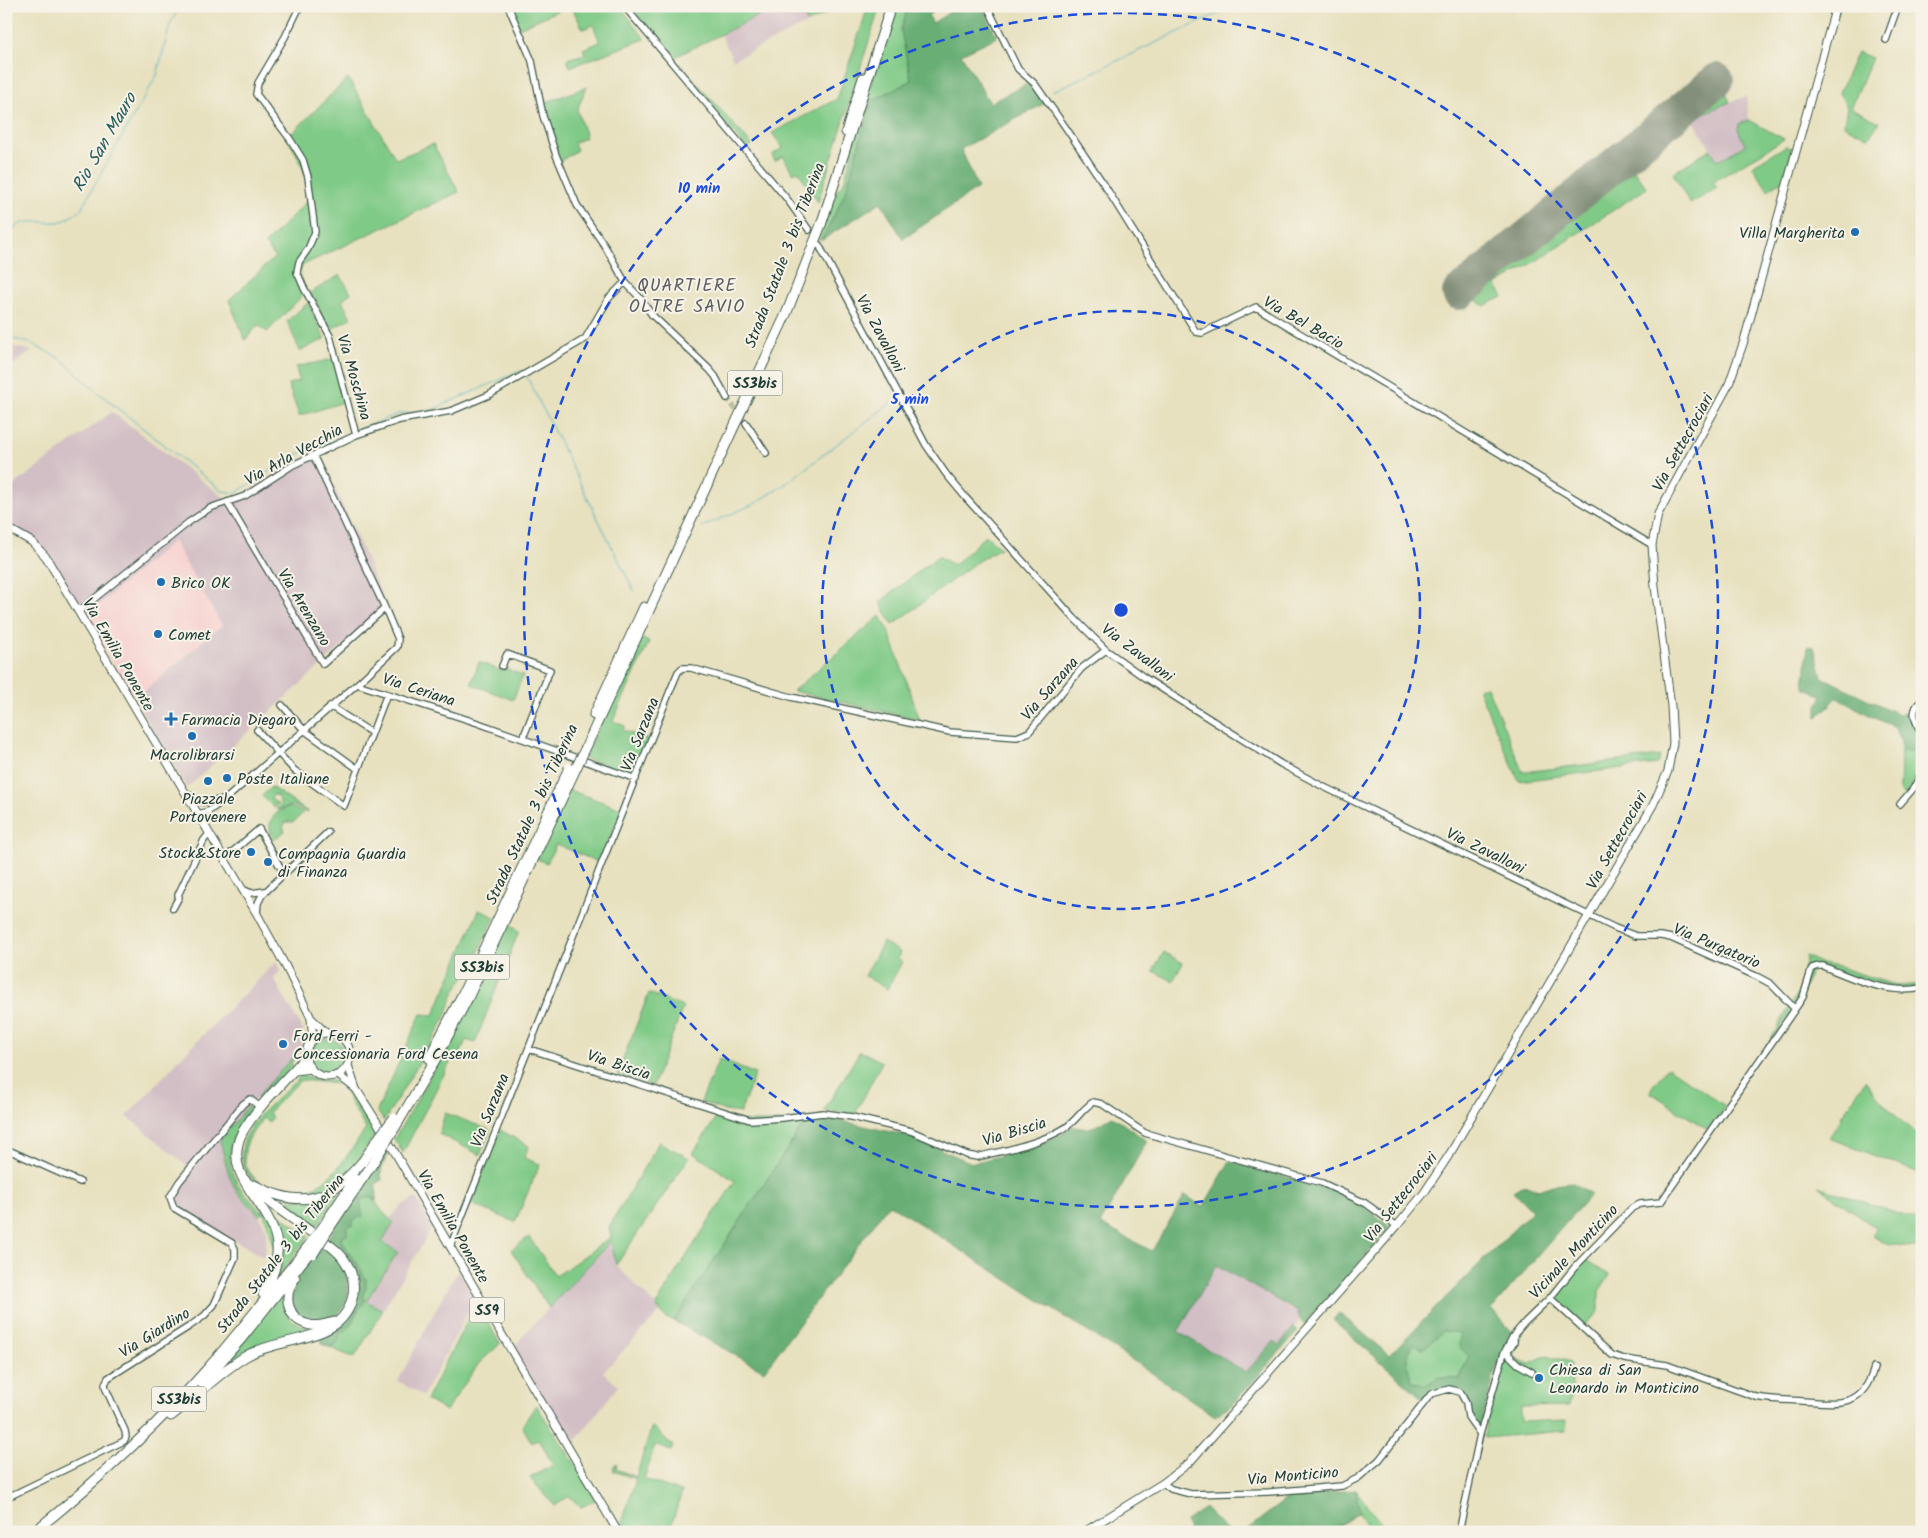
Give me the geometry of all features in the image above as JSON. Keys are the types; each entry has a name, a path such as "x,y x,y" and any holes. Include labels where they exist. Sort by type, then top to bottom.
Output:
{"highway":[{"name":"Strada Statale 3 bis Tiberina","path":"583,746 760,358 788,292 835,166 885,6"},
{"name":"Strada Statale 3 bis Tiberina","path":"44,1532 111,1474 171,1416 242,1338 310,1252 367,1163 377,1140 397,1120 462,995 554,807 787,312 828,204 891,6"},
{"path":"237,1334 248,1313 264,1293 271,1280 276,1266 278,1250 276,1233 269,1217 243,1178 238,1165 236,1152 239,1138 246,1125 306,1057"},
{"path":"295,1070 310,1068"},
{"path":"243,1178 278,1196 304,1199 319,1196 334,1189 367,1163"},
{"path":"171,1416 235,1363 251,1353 270,1346 315,1336 325,1331 347,1310 352,1300 354,1286 351,1271 343,1258 332,1247 265,1198 243,1178"},
{"name":"Strada Statale 3 bis Tiberina","path":"34,1532 76,1498 137,1442 208,1368 310,1252"},
{"path":"310,1252 292,1282 287,1296 288,1306 292,1315 300,1322 312,1326 338,1320"}],"main road":[{"name":"Via Settecrociari","path":"1084,1532 1163,1483 1190,1463 1424,1194 1451,1152 1590,916 1653,805 1668,771 1673,743 1672,706 1655,587 1652,545 1658,514 1729,384 1741,350 1836,6"},
{"name":"Via Emilia Ponente","path":"6,527 25,538 46,557 250,901 311,1018 326,1033"},
{"name":"Via Emilia Ponente","path":"311,1018 313,1039"},
{"path":"326,1033 339,1036 348,1044 350,1053 348,1065 338,1075 323,1076 310,1068 306,1057 309,1044 313,1039 326,1033"},
{"name":"Via Emilia Ponente","path":"348,1065 356,1089 618,1532"},
{"name":"Via Emilia Ponente","path":"338,1075 356,1089"}],"street":[{"name":"Via Moschina","path":"300,6 285,37 258,82 256,94 290,139 303,160 308,177 315,232 308,249 299,262 297,272 330,336 356,432"},
{"path":"508,6 532,61 543,116 577,205 606,248 625,282 652,315 709,369 727,398"},
{"path":"624,6 787,199 809,230"},
{"name":"Via Bel Bacio","path":"987,6 1018,69 1035,84 1053,109 1105,186 1196,332 1202,332 1256,307 1652,545"},
{"path":"1886,40 1898,6"},
{"name":"Via Zavalloni","path":"819,245 926,445 946,474 1074,618 1106,650 1145,678 1298,773 1590,916"},
{"name":"Via Arla Vecchia","path":"79,611 189,522 210,508 245,496 293,466 356,432 400,420 451,411 488,395 526,375 585,339 608,298 625,282"},
{"path":"746,423 766,453"},
{"path":"313,455 398,639 397,647 357,684"},
{"name":"Via Arenzano","path":"227,502 323,664 385,608"},
{"name":"Via Sarzana","path":"450,1247 670,691 678,672 682,668 691,668 791,697 950,732 1017,737 1029,732 1082,668 1106,650"},
{"path":"502,666 507,654 550,670 523,738"},
{"name":"Via Ceriana","path":"198,813 209,811 227,798 357,684 523,738 636,779"},
{"path":"257,730 294,770 344,806 387,694"},
{"path":"1922,700 1916,705 1914,711 1922,735"},
{"path":"282,705 304,730 358,769"},
{"path":"330,706 372,732"},
{"path":"1900,804 1913,789 1922,772"},
{"path":"186,794 196,800 206,802"},
{"name":"Via Ceriana","path":"206,802 227,798"},
{"path":"198,813 201,806 206,802"},
{"path":"204,824 205,816 209,811"},
{"path":"231,853 258,829 284,874"},
{"path":"250,901 267,890 328,832"},
{"path":"173,908 204,840 209,834"},
{"path":"242,889 251,893 261,894"},
{"path":"257,914 261,894"},
{"name":"Via Purgatorio","path":"1590,916 1633,936 1671,938 1758,977 1770,984 1795,1009"},
{"name":"Vicinale Monticino","path":"1459,1532 1480,1434 1504,1353 1514,1335 1550,1298 1574,1268 1632,1208 1640,1204 1661,1202 1803,997 1812,968 1823,966 1855,980 1896,990 1922,988"},
{"name":"Via Biscia","path":"529,1049 750,1120 823,1113 852,1116 911,1131 967,1155 977,1157 1026,1144 1066,1128 1093,1102 1102,1104 1145,1133 1322,1183 1365,1203 1398,1226"},
{"name":"Via Giardino","path":"6,1498 124,1441 126,1437 125,1431 106,1390 105,1384 108,1378 190,1326 214,1305 236,1249 227,1240 174,1208 170,1197 179,1182 242,1104 250,1099 261,1108"},
{"path":"6,1149 80,1182"},
{"path":"1550,1298 1612,1355 1624,1359 1667,1365 1756,1397 1841,1403 1857,1396 1865,1389 1874,1368"},
{"path":"1514,1335 1514,1343 1508,1350 1509,1355 1518,1364 1532,1372"},
{"name":"Via Monticino","path":"1163,1483 1171,1489 1191,1494 1269,1492 1342,1486 1358,1478 1379,1460 1431,1394 1449,1389 1460,1392 1466,1403 1468,1417 1480,1434"}],"shaded area":[{"path":"778,6 785,6 791,16 801,11 808,23 733,60 721,35"},
{"path":"1746,96 1749,120 1739,124 1745,144 1718,161 1694,121 1704,113"},
{"path":"6,345 32,351 6,370"},
{"path":"112,412 231,503 286,466 318,451 386,606 187,788 135,699 222,625 173,541 84,617 37,543 24,533 6,524 6,491"},
{"path":"173,541 222,625 135,699 84,617"},
{"path":"276,962 281,970 274,979 303,1030 304,1038 301,1048 220,1140 240,1195 256,1210 267,1230 265,1258 176,1206 174,1196 193,1171 127,1116 188,1050"},
{"path":"416,1198 432,1228 383,1310 365,1301 398,1253 382,1242 394,1223 390,1219 402,1205"},
{"path":"611,1240 616,1265 661,1311 603,1372 618,1386 571,1447 513,1347"},
{"path":"1216,1265 1298,1312 1297,1315 1300,1320 1279,1345 1274,1341 1246,1372 1178,1332"},
{"path":"459,1270 475,1299 423,1396 398,1381 443,1296"}],"green space":[{"path":"510,6 568,6 519,28"},
{"path":"571,6 620,6 645,39 570,67 567,59 585,54 583,49 600,42 593,25 583,29"},
{"path":"628,6 699,6 702,12 713,6 778,6 671,59"},
{"path":"785,6 839,6 808,23 801,11 791,16"},
{"path":"880,6 818,202 798,171 793,173 783,156 775,161 772,155 783,148 772,133 837,99 868,7"},
{"path":"895,6 908,6 901,30 911,81 871,101 846,191 822,240 819,239 836,191 843,185 852,155 853,138"},
{"path":"908,6 931,6 934,11 928,15 933,23 959,6 982,6 997,37 961,54 990,103 1029,83 1045,103 961,149 978,188 903,239 881,202 822,240 846,191 871,101 911,81 901,30"},
{"path":"1857,52 1872,58 1851,108 1879,122 1869,138 1844,125 1847,107 1839,93"},
{"path":"679,63 752,145 747,149 675,65"},
{"path":"348,78 396,159 433,144 459,192 303,265 300,275 306,292 267,332 258,325 245,340 229,300 275,257 265,244 310,198 307,180 296,153 287,138"},
{"path":"1721,84 1730,102 1704,113 1633,169 1647,188 1496,285 1503,297 1484,306 1474,298 1468,301 1462,297 1525,247"},
{"path":"587,87 577,110 586,137 574,143 577,150 559,162 541,104"},
{"path":"1749,120 1784,139 1713,182 1717,188 1690,204 1673,173 1710,149 1718,161 1745,145 1738,129 1739,124"},
{"path":"1786,146 1792,149 1783,180 1768,190 1752,166"},
{"path":"340,275 351,293 342,300 351,318 330,330 310,293"},
{"path":"308,303 325,339 300,351 287,321"},
{"path":"333,359 344,402 299,416 288,384 299,381 296,367"},
{"path":"986,535 1000,548 975,563 893,625 880,602 938,556 954,565"},
{"path":"880,616 888,629 920,720 793,691"},
{"path":"641,638 649,642 613,721 625,726 623,730 649,740 635,775 584,758"},
{"path":"1808,646 1814,647 1822,677 1898,714 1913,712 1919,735 1912,751 1901,751 1901,741 1894,726 1837,698 1817,718 1817,706 1822,695 1804,688"},
{"path":"479,662 502,671 503,668 523,675 513,700 471,684"},
{"path":"1487,687 1523,772 1660,756 1657,764 1519,781 1478,689"},
{"path":"1919,735 1920,766 1914,781 1905,795 1900,790 1901,751 1912,751"},
{"path":"271,787 308,812 292,805 276,809 281,804 277,796 274,795 271,799 278,804 274,808 262,796"},
{"path":"569,790 622,809 600,863 556,844 547,863 537,859"},
{"path":"291,807 303,813 294,822 286,822 283,827 285,831 274,840 270,828 272,818 280,811"},
{"path":"479,910 495,917 471,968 452,997 447,1014 434,1038 384,1121 377,1111 421,1014 434,1015"},
{"path":"507,923 519,931 475,1043 466,1040 460,1055 453,1057 403,1153 394,1139 469,1003 478,995"},
{"path":"883,942 900,952 898,958 902,962 887,989 865,976"},
{"path":"1164,952 1183,963 1173,981 1153,971"},
{"path":"1806,956 1821,964 1839,967 1901,986 1920,984 1922,981 1922,987 1905,989 1857,979 1814,965 1796,1005 1766,1048 1800,988"},
{"path":"649,993 683,1007 653,1086 617,1074"},
{"path":"328,1039 340,1044 345,1056 340,1068 328,1073 316,1068 311,1056 316,1044"},
{"path":"301,1048 291,1063 293,1066 260,1100 257,1097"},
{"path":"860,1051 882,1062 855,1114 824,1111"},
{"path":"719,1059 755,1074 740,1113 725,1111 701,1102"},
{"path":"1668,1067 1725,1106 1708,1130 1650,1092"},
{"path":"301,1076 343,1083 354,1092 378,1131 354,1166 331,1187 319,1193 291,1197 268,1189 247,1173 243,1166 242,1148 254,1122","holes":["301,1080 340,1084 366,1129 336,1169 322,1183 303,1191 279,1190 257,1180 245,1163 245,1151 250,1137 263,1118 269,1122 272,1118 269,1112"]},
{"path":"1865,1080 1891,1111 1922,1138 1922,1174 1829,1138"},
{"path":"248,1106 251,1109 237,1129 230,1160 237,1182 244,1193 263,1213 259,1216 236,1189 227,1169 220,1140"},
{"path":"445,1113 490,1130 480,1155 439,1134"},
{"path":"718,1115 747,1122 807,1119 674,1321 666,1318 656,1306 735,1181 693,1153"},
{"path":"1112,1116 1147,1141 1100,1224 1152,1251 1185,1195 1203,1207 1230,1161 1336,1191 1364,1207 1388,1225 1388,1230 1305,1325 1297,1315 1298,1312 1216,1265 1178,1332 1246,1372 1274,1341 1279,1345 1294,1327 1298,1331 1233,1404 1215,1416 1146,1369 889,1204 764,1371 674,1321 807,1119 833,1119 909,1136 972,1163 1031,1148 1062,1134 1072,1126 1088,1128 1098,1125"},
{"path":"500,1130 529,1146 524,1158 540,1164 515,1222 471,1204"},
{"path":"659,1142 689,1158 616,1265 611,1241 549,1308 511,1250 529,1237 556,1276 611,1237 609,1227"},
{"path":"386,1149 389,1154 382,1167 382,1180 375,1185 376,1201 372,1196 360,1200 363,1217 353,1220 353,1226 350,1225 347,1228 347,1235 342,1235 341,1240 366,1279 366,1288 363,1294 365,1301 347,1330 340,1333 338,1342 329,1347 322,1344 321,1337 336,1328 346,1318 352,1305 356,1287 327,1239"},
{"path":"1573,1183 1591,1194 1492,1309 1513,1333 1495,1371 1480,1430 1470,1417 1462,1391 1432,1392 1422,1398 1333,1320 1339,1313 1389,1355 1532,1211 1513,1191 1525,1186 1538,1190 1553,1185","holes":["1443,1331 1460,1333 1459,1347 1469,1356 1460,1379 1438,1377 1425,1386 1412,1381 1407,1357 1410,1348 1414,1344 1423,1349"]},
{"path":"346,1184 314,1230 258,1190 275,1199 286,1201 335,1192"},
{"path":"1818,1186 1922,1222 1922,1249 1890,1244 1872,1236 1876,1228"},
{"path":"372,1196 381,1210 394,1223 382,1242 398,1252 366,1301 383,1310 354,1358 329,1347 336,1345 339,1333 347,1328 363,1304 362,1270 341,1240 360,1212 360,1200"},
{"path":"259,1199 309,1236 270,1287 279,1259"},
{"path":"322,1246 338,1259 344,1269 347,1278 347,1297 344,1306 332,1319 312,1322 303,1320 291,1305 294,1283"},
{"path":"1584,1259 1610,1275 1599,1291 1599,1311 1584,1327 1550,1299"},
{"path":"286,1288 285,1307 291,1319 296,1323 321,1329 290,1338 219,1371 217,1370"},
{"path":"477,1302 500,1344 479,1363 446,1411 426,1400"},
{"path":"1525,1325 1513,1357 1529,1364 1546,1355 1570,1362 1572,1386 1569,1406 1521,1407 1520,1422 1567,1420 1565,1431 1484,1438 1489,1409 1503,1365"},
{"path":"1443,1331 1460,1333 1469,1356 1459,1379 1438,1377 1425,1386 1412,1381 1407,1361 1410,1348 1414,1344 1423,1349"},
{"path":"536,1405 581,1473 596,1500 581,1507 569,1496 555,1506 530,1478 553,1465 539,1439 532,1443 522,1426"},
{"path":"652,1426 673,1446 671,1451 655,1445 644,1479 682,1492 669,1532 622,1532 620,1529 636,1479 613,1471 614,1465 617,1463 616,1469 636,1477"},
{"path":"1356,1490 1386,1532 1371,1532 1359,1513"},
{"path":"1356,1490 1359,1513 1329,1532 1244,1532 1290,1496"},
{"path":"1205,1508 1228,1532 1188,1532 1186,1521"}],"waterway":[{"name":"Rio San Mauro","path":"6,239 11,231 23,223 60,222 79,212 157,75 170,24 180,6"},
{"path":"1053,91 1234,6"},
{"path":"6,337 30,343 61,359 101,395 222,491 236,493 293,456 354,432"},
{"path":"357,430 398,414 429,411 524,371"},
{"path":"526,375 634,591"},
{"path":"702,527 756,503 784,485 893,401"}],"runway":[{"path":"1459,293 1717,80"}],"tunnel":[{"path":"727,398 746,423"}],"place":[{"name":"Villa Margherita","path":"1855,232"},
{"name":"Brico OK","path":"161,582"},
{"name":"Comet","path":"158,634"},
{"name":"Farmacia Diegaro","path":"171,719"},
{"name":"Macrolibrarsi","path":"192,736"},
{"name":"Poste Italiane","path":"227,778"},
{"name":"Piazzale Portovenere","path":"208,781"},
{"name":"Stock&Store","path":"251,852"},
{"name":"Compagnia Guardia di Finanza","path":"268,862"},
{"name":"Ford Ferri - Concessionaria Ford Cesena","path":"283,1044"},
{"name":"Chiesa di San Leonardo in Monticino","path":"1539,1378"}],"district":[{"name":"QUARTIERE OLTRE SAVIO","path":"687,295"}]}
